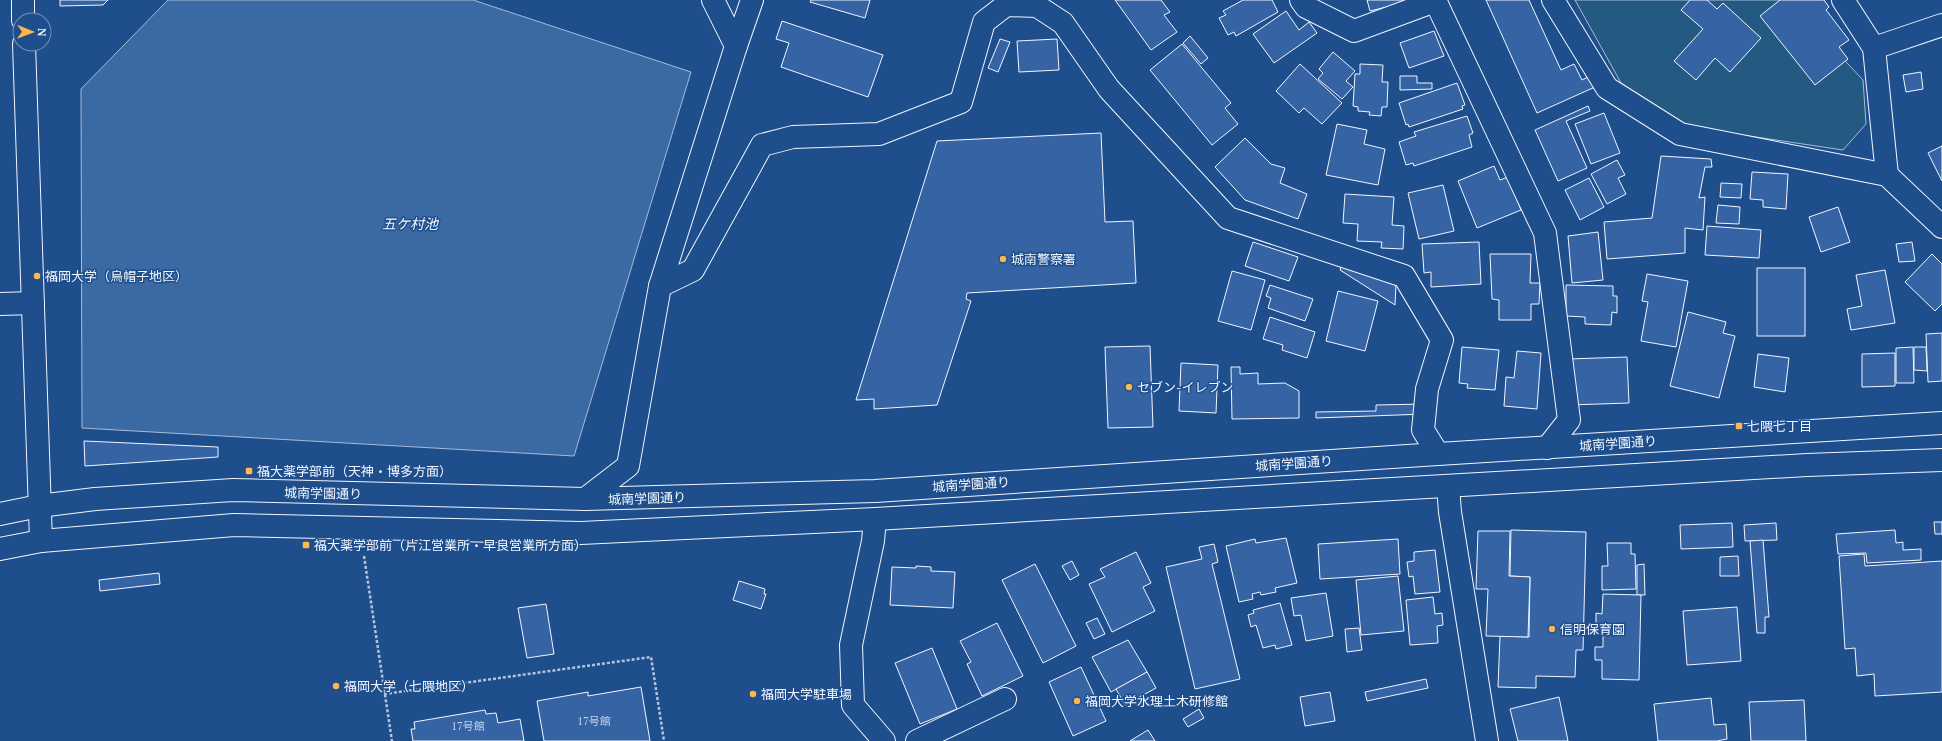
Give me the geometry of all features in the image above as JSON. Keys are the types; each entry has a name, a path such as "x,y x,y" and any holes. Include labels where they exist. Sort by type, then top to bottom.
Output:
{"street":[{"path":"23,0 23,12"},
{"path":"713,0 736,46"},
{"path":"585,499 628,466 660,286 752,0"},
{"path":"1301,0 1306,7 1354,31 1435,0 1544,233 1569,420 1547,448"},
{"path":"1553,0 1607,88 1680,134 1888,175 1942,227"},
{"path":"1843,0 1874,48 1888,175"},
{"path":"660,286 693,270 762,145 793,137 879,134 961,102 984,22 1006,5 1037,6 1063,23 1109,89 1228,218 1404,276 1442,340 1427,389 1423,430 1438,454"},
{"path":"1874,48 1942,25"},
{"path":"24,52 41,540"},
{"path":"0,304 33,303"},
{"name":"城南学園通り","path":"0,514 39,506 95,499 233,490 585,499 875,491 1942,423"},
{"path":"0,549 41,540 234,525 581,533 875,520 1800,466 1942,460"},
{"path":"1448,486 1451,520 1487,741"},
{"path":"875,520 873,541 851,645 853,705 884,741"},
{"path":"917,741 1005,699"}],"path":[{"path":"364,556 392,741"},
{"path":"384,694 651,657 664,741"}],"shaded area":[{"path":"1575,0 1788,0 1863,80 1866,124 1843,150 1689,127 1621,83"}],"water":[{"name":"五ケ村池","path":"168,0 473,0 691,72 574,456 82,428 81,89"}],"building":[{"path":"60,0 108,0 103,5 60,6"},
{"path":"811,0 870,0 865,18 810,2"},
{"path":"1115,0 1161,0 1170,12 1164,15 1177,32 1151,50"},
{"path":"1243,0 1272,0 1278,12 1236,36 1234,32 1228,35 1219,18 1226,15 1223,11"},
{"path":"1367,0 1403,0 1403,3 1370,11"},
{"path":"1486,0 1529,0 1561,70 1574,64 1582,80 1590,76 1595,87 1537,113"},
{"path":"1690,0 1707,0 1717,9 1723,3 1761,38 1730,72 1715,58 1696,80 1674,61 1703,29 1681,10"},
{"path":"1780,0 1824,0 1829,7 1826,10 1849,40 1839,47 1848,59 1815,85 1760,16"},
{"path":"1286,11 1299,30 1309,22 1317,33 1274,63 1253,34"},
{"path":"782,21 883,55 868,97 781,67 789,43 776,39"},
{"path":"1434,31 1444,56 1409,68 1400,43"},
{"path":"1190,36 1208,58 1201,64 1183,43"},
{"path":"1000,39 1010,42 998,72 988,68"},
{"path":"1057,39 1059,70 1019,72 1017,41"},
{"path":"1182,44 1231,103 1225,108 1238,124 1212,145 1150,70"},
{"path":"1333,52 1355,71 1346,81 1353,87 1342,99 1318,79 1323,73 1319,69"},
{"path":"1300,64 1342,103 1322,124 1304,108 1299,113 1276,91"},
{"path":"1360,64 1383,65 1382,82 1388,82 1387,107 1382,107 1381,116 1369,115 1370,112 1358,111 1358,107 1353,106 1355,74 1360,74"},
{"path":"1921,72 1923,89 1906,92 1903,75"},
{"path":"1400,76 1417,76 1417,83 1432,83 1432,89 1400,90"},
{"path":"1457,83 1465,105 1462,106 1463,109 1409,127 1408,124 1406,125 1399,103"},
{"path":"1588,106 1590,111 1566,121 1587,168 1558,181 1535,130"},
{"path":"1604,113 1620,153 1591,164 1575,124"},
{"path":"1467,116 1473,133 1469,135 1472,147 1414,166 1413,163 1406,165 1399,142 1416,136 1414,132"},
{"path":"1337,124 1367,130 1364,144 1385,149 1378,185 1326,175"},
{"path":"1101,133 1105,222 1133,221 1136,283 967,293 966,299 971,301 937,405 874,409 874,399 856,400 937,141"},
{"path":"1245,138 1271,164 1285,168 1280,183 1307,194 1298,219 1245,200 1215,167"},
{"path":"1942,146 1942,181 1928,153"},
{"path":"1661,156 1711,159 1712,167 1705,167 1699,198 1705,197 1703,230 1685,228 1685,253 1607,259 1604,222 1652,218"},
{"path":"1617,160 1625,175 1618,178 1626,194 1607,204 1591,174"},
{"path":"1494,166 1500,180 1508,177 1521,210 1477,228 1458,181"},
{"path":"1752,172 1788,174 1786,209 1763,207 1763,200 1750,199"},
{"path":"1589,178 1604,207 1580,220 1565,190"},
{"path":"1721,183 1742,184 1741,198 1720,197"},
{"path":"1443,185 1454,231 1419,239 1408,193"},
{"path":"1345,194 1394,197 1392,225 1404,226 1403,249 1381,248 1382,242 1357,241 1358,224 1343,223"},
{"path":"1718,205 1740,207 1739,224 1716,223"},
{"path":"1838,207 1850,242 1821,252 1809,217"},
{"path":"1707,226 1761,230 1759,258 1705,255"},
{"path":"1598,232 1603,280 1572,283 1568,236"},
{"path":"1253,242 1298,257 1289,281 1245,266"},
{"path":"1479,242 1481,284 1431,287 1431,272 1424,273 1422,244"},
{"path":"1912,242 1915,261 1899,262 1896,244"},
{"path":"1490,254 1531,254 1530,283 1540,283 1539,304 1531,304 1531,320 1499,320 1499,300 1492,299"},
{"path":"1932,254 1942,264 1942,304 1935,311 1905,282"},
{"path":"1342,264 1396,284 1395,305 1340,270"},
{"path":"1757,268 1805,268 1805,336 1757,336"},
{"path":"1885,270 1895,323 1851,330 1847,309 1862,306 1856,275"},
{"path":"1232,271 1265,280 1251,330 1218,321"},
{"path":"1647,274 1688,281 1676,347 1641,341 1648,302 1642,301"},
{"path":"1270,285 1313,299 1305,321 1268,308 1271,298 1266,296"},
{"path":"1566,285 1613,286 1613,296 1617,296 1617,313 1612,312 1611,325 1585,324 1585,317 1566,316"},
{"path":"1338,291 1378,301 1365,351 1326,341"},
{"path":"1688,312 1726,322 1723,333 1735,336 1719,398 1670,386"},
{"path":"1270,317 1315,332 1307,358 1282,350 1283,345 1263,339"},
{"path":"1942,333 1942,381 1928,382 1926,334"},
{"name":"セブン-イレブン","path":"1150,346 1153,427 1108,428 1105,347"},
{"path":"1462,347 1499,350 1495,390 1467,388 1468,384 1459,383"},
{"path":"1913,347 1914,383 1896,383 1896,348"},
{"path":"1914,347 1926,347 1927,371 1914,370"},
{"path":"1517,351 1541,353 1537,409 1504,406 1506,377 1514,378"},
{"path":"1895,353 1895,386 1862,387 1862,354"},
{"path":"1758,354 1789,358 1785,392 1754,387"},
{"path":"1627,357 1629,403 1569,405 1568,359"},
{"path":"1181,363 1218,365 1216,413 1179,411"},
{"path":"1231,367 1240,367 1240,374 1258,373 1258,384 1285,383 1299,391 1299,418 1232,419"},
{"path":"1425,404 1425,414 1316,418 1316,412 1376,411 1376,405"},
{"path":"84,441 218,447 218,457 85,466"},
{"path":"1934,522 1942,522 1942,534 1935,534"},
{"path":"1732,523 1733,547 1681,549 1680,525"},
{"path":"1776,523 1777,540 1745,541 1744,525"},
{"path":"1511,530 1586,532 1583,650 1576,650 1575,677 1536,676 1536,688 1498,687 1500,636 1529,637 1530,577 1510,576"},
{"path":"1895,530 1896,543 1903,542 1903,550 1921,549 1921,560 1867,563 1866,553 1838,554 1836,534"},
{"path":"1478,531 1510,531 1509,576 1530,577 1528,637 1486,636 1488,589 1476,589"},
{"path":"1286,538 1297,583 1275,588 1276,592 1261,595 1260,592 1252,594 1253,599 1239,602 1226,546 1255,539 1256,543"},
{"path":"1398,539 1400,574 1320,579 1318,544"},
{"path":"1763,540 1769,617 1765,617 1765,633 1757,633 1750,541"},
{"path":"1607,543 1631,543 1631,554 1635,554 1636,589 1602,590 1602,566 1608,566"},
{"path":"1214,544 1218,562 1212,564 1240,679 1195,689 1166,567 1202,559 1199,547"},
{"path":"1435,550 1440,592 1415,594 1413,576 1409,577 1407,562 1414,561 1414,552"},
{"path":"1136,552 1151,583 1143,587 1155,611 1112,632 1089,584 1105,577 1100,569"},
{"path":"1864,554 1865,566 1942,561 1942,692 1875,696 1874,674 1857,676 1855,648 1845,649 1839,556"},
{"path":"1738,556 1739,576 1720,576 1720,557"},
{"path":"1072,561 1079,575 1070,580 1062,566"},
{"path":"1035,564 1076,646 1043,663 1002,580"},
{"path":"1644,564 1645,595 1637,595 1637,565"},
{"path":"916,566 931,567 931,571 955,572 953,608 890,605 892,567 916,568"},
{"path":"159,573 160,584 100,591 99,580"},
{"path":"1398,576 1404,631 1361,635 1356,580"},
{"path":"739,581 765,589 764,594 766,594 761,609 733,600"},
{"path":"1326,593 1333,636 1306,641 1301,615 1294,616 1291,598"},
{"path":"1603,594 1641,595 1639,680 1602,679 1602,660 1595,660 1595,647 1603,647 1603,626 1596,626 1596,613 1602,614"},
{"path":"1433,597 1435,614 1442,613 1443,625 1437,626 1438,643 1410,645 1406,600"},
{"path":"1280,603 1292,645 1276,649 1275,645 1263,648 1256,625 1251,627 1248,615 1254,613 1253,610"},
{"path":"546,604 554,654 527,658 518,608"},
{"path":"1737,607 1741,661 1687,665 1683,611"},
{"path":"1097,618 1105,634 1094,639 1086,623"},
{"path":"997,623 1023,676 982,696 967,664 971,662 960,641"},
{"path":"1359,628 1362,650 1347,652 1345,629"},
{"path":"1128,640 1147,672 1111,692 1092,657"},
{"path":"932,648 957,709 920,724 895,663"},
{"name":"福岡大学水理土木研修館","path":"1081,667 1106,721 1073,736 1049,682"},
{"path":"1147,672 1156,688 1125,705 1116,689"},
{"path":"1426,679 1428,688 1367,701 1365,692"},
{"path":"641,687 650,741 544,741 537,701 588,692 588,696"},
{"path":"1330,692 1335,721 1305,726 1300,697"},
{"path":"1559,697 1568,741 1518,741 1510,709"},
{"path":"1711,698 1714,725 1726,724 1727,739 1717,741 1658,741 1654,704"},
{"path":"1804,700 1806,741 1751,741 1749,702"},
{"path":"1199,709 1204,718 1188,727 1183,719"},
{"path":"485,710 486,714 496,713 498,723 520,719 524,741 413,741 411,729 415,729 414,722"},
{"path":"1148,730 1155,741 1130,741"}],"place":[{"name":"城南警察署","path":"1003,259"},
{"name":"福岡大学（烏帽子地区）","path":"37,276"},
{"name":"セブン-イレブン","path":"1129,387"},
{"name":"七隈七丁目","path":"1739,426"},
{"name":"福大薬学部前（天神・博多方面）","path":"249,471"},
{"name":"福大薬学部前（片江営業所・早良営業所方面）","path":"306,545"},
{"name":"信明保育園","path":"1552,629"},
{"name":"福岡大学（七隈地区）","path":"336,686"},
{"name":"福岡大学駐車場","path":"753,694"},
{"name":"福岡大学水理土木研修館","path":"1077,701"}]}
